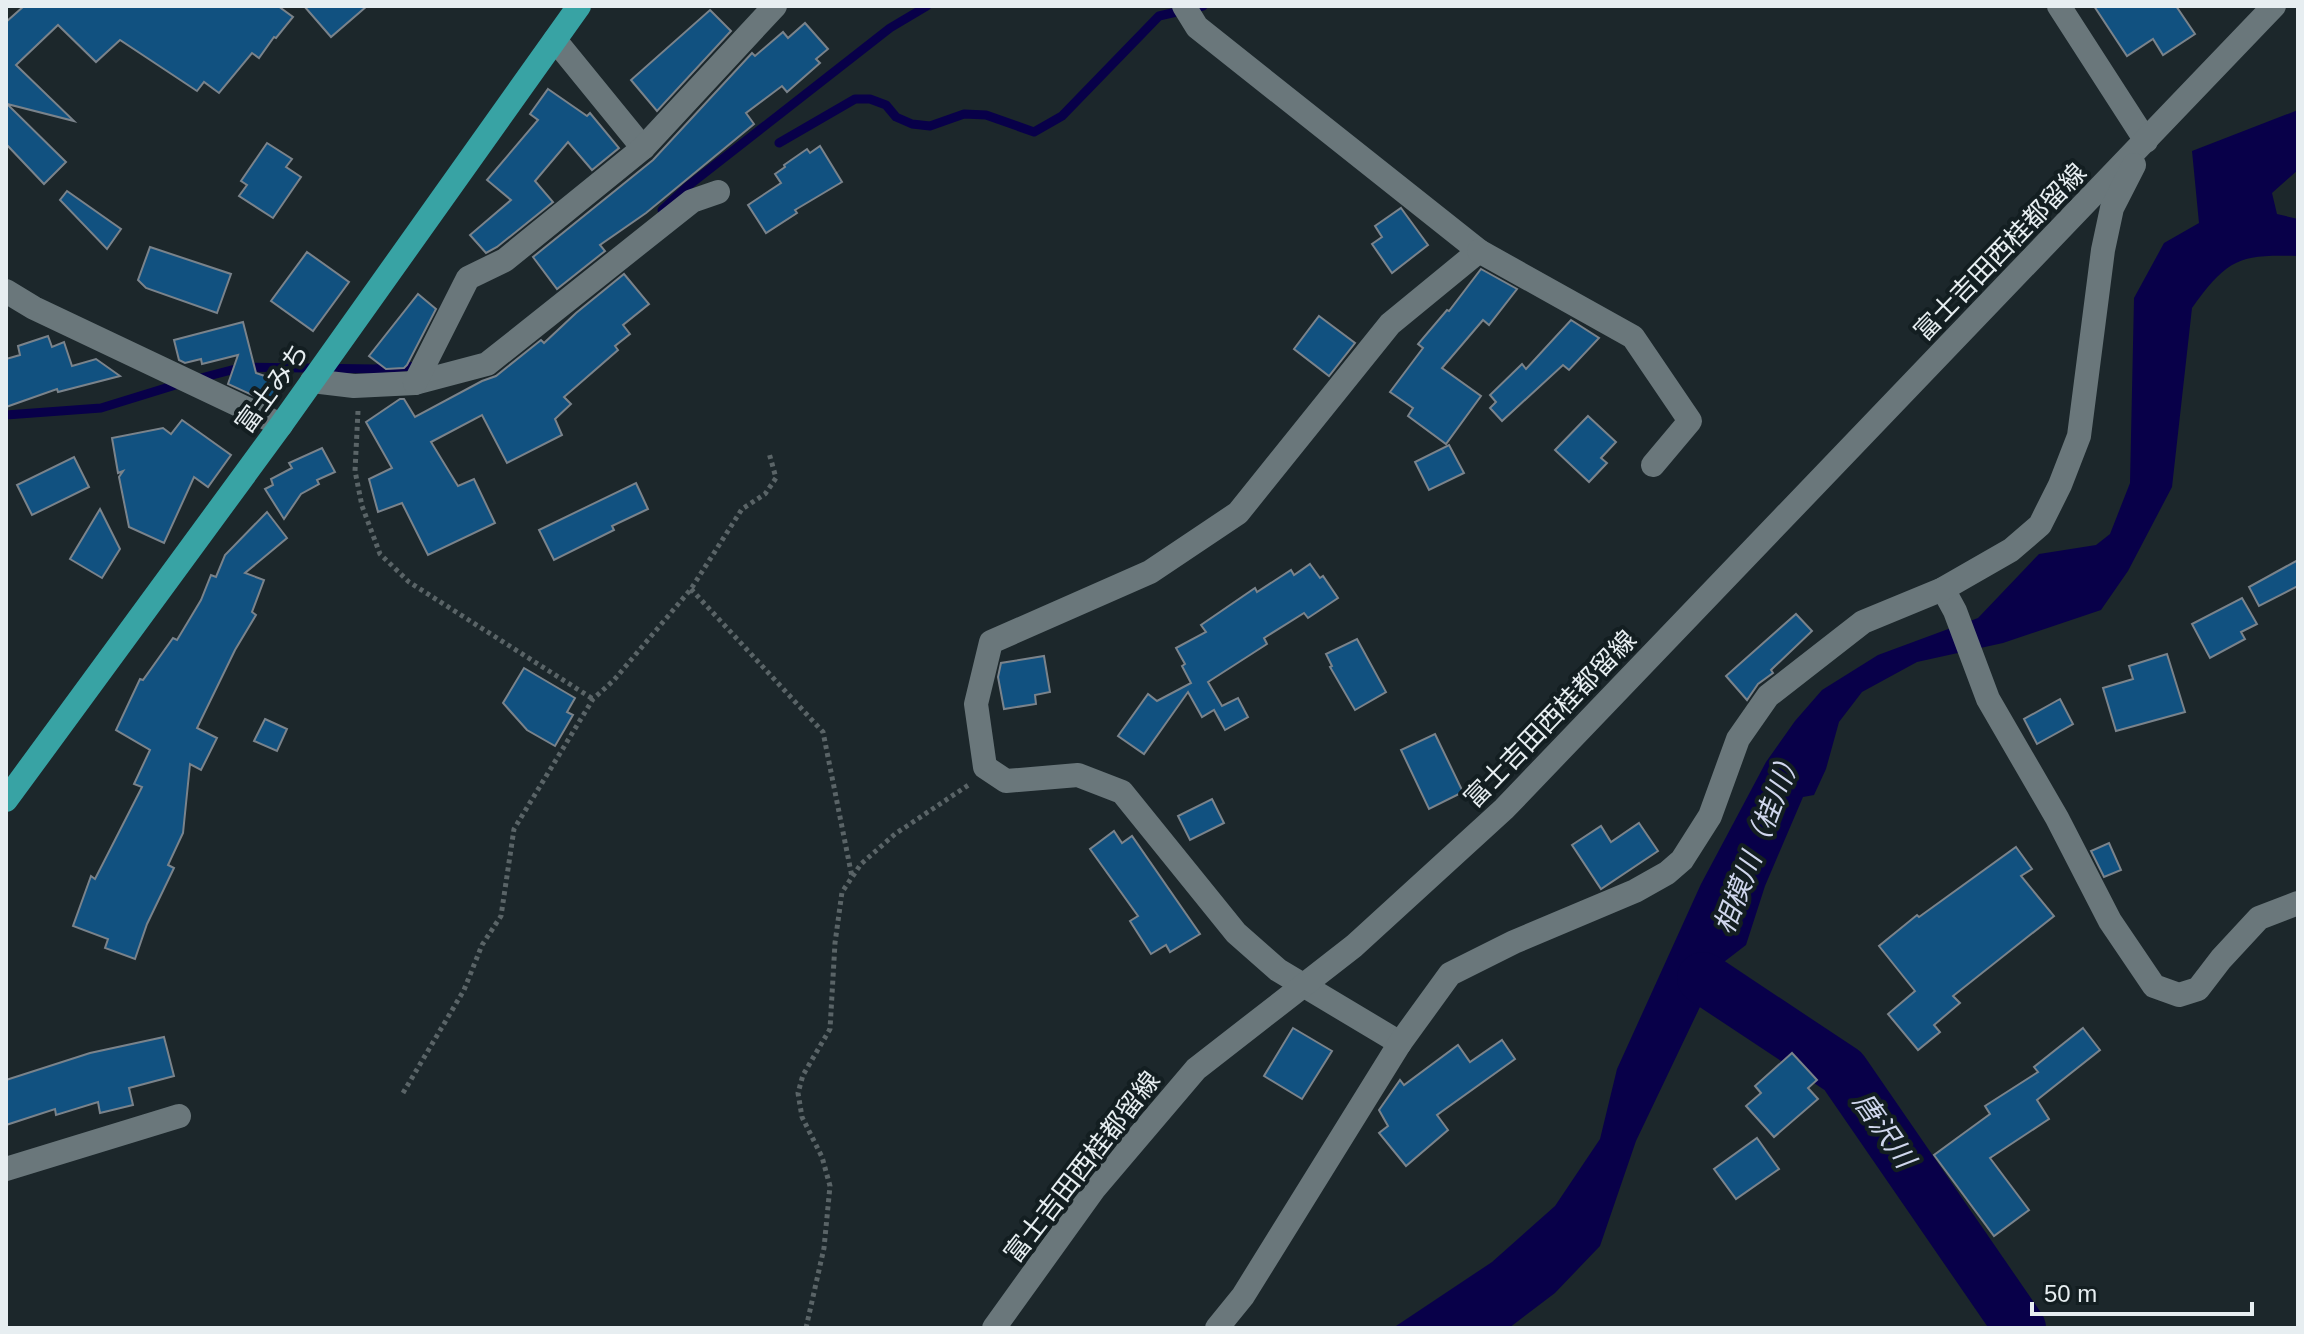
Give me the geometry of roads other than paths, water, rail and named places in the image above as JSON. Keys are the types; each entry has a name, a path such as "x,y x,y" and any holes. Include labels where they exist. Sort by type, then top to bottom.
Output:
{"highway":[{"name":"富士みち","path":"6,800 281,425 579,6"}],"street":[{"path":"415,383 468,278 505,260 643,148 775,6"},
{"path":"1184,6 1197,27 1479,251 1633,337 1690,421 1653,465"},
{"path":"2059,6 2146,141"},
{"name":"富士吉田西桂都留線","path":"994,1328 1094,1189 1196,1069 1354,946 1504,809 2274,6"},
{"path":"555,40 643,148"},
{"name":"富士吉田西桂都留線","path":"1217,1328 1243,1296 1400,1043 1450,974 1514,942 1635,891 1667,873 1682,860 1710,816 1738,739 1768,696 1863,622 1943,589 2011,550 2040,525 2079,436 2103,250 2112,208 2146,141"},
{"path":"312,381 359,386 415,383 487,364 692,201 718,192"},
{"path":"1400,1043 1278,970 1236,933 1122,792 1078,775 1006,781 985,767 976,704 991,642 1150,572 1238,513 1390,324 1479,251"},
{"path":"6,291 34,308 281,425"},
{"path":"1943,589 1955,611 1988,699 2057,818 2110,921 2154,986 2179,995 2198,989 2259,918 2298,903"},
{"path":"6,1169 179,1116"}],"water":[{"name":"相模川（桂川）","path":"2298,110 2298,170 2272,193 2277,214 2298,219 2298,256 2261,256 2236,263 2215,279 2192,308 2172,487 2128,571 2101,610 2003,643 1917,662 1862,692 1839,722 1826,769 1814,795 1803,797 1765,886 1746,945 1720,965 1636,1141 1600,1246 1555,1293 1509,1328 1393,1328 1492,1262 1555,1206 1600,1139 1617,1069 1701,884 1766,762 1822,690 1878,655 1978,618 2039,554 2096,545 2110,534 2130,483 2134,298 2164,243 2199,223 2192,151"}],"waterway":[{"path":"662,210 688,186 890,28 927,6"},
{"path":"779,143 855,99 870,99 886,105 896,117 912,124 930,126 964,114 986,115 1034,132 1062,116 1159,16 1203,6"},
{"path":"197,379 243,367 374,369 420,366"},
{"path":"6,415 101,408 182,383"},
{"name":"唐沢川","path":"1703,978 1843,1071 2020,1328"}]}
